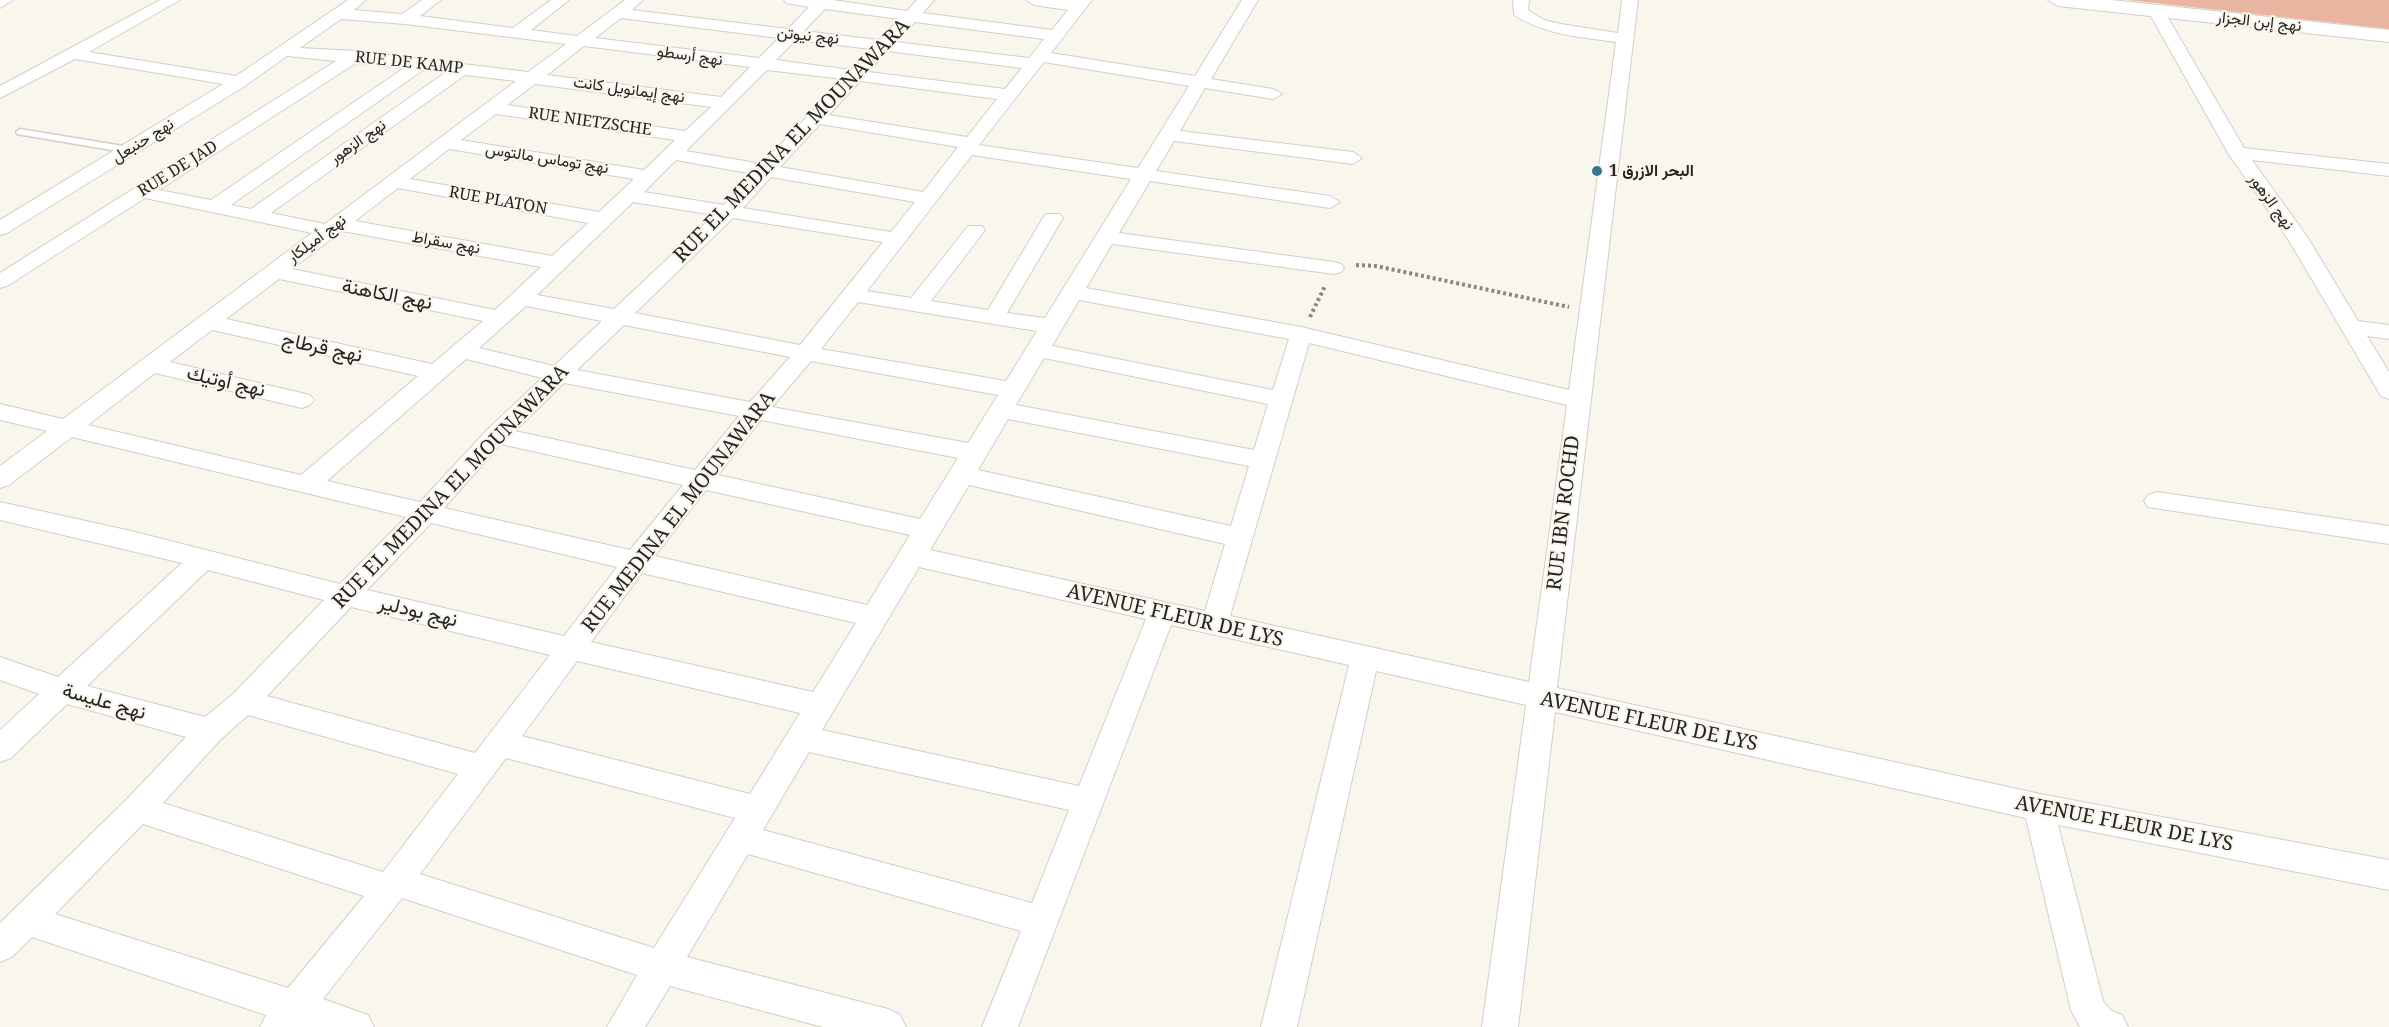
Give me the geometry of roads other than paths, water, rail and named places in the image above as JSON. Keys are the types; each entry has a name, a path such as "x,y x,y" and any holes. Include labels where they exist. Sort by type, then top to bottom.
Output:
{"street":[{"path":"0,3 6,0"},
{"path":"0,93 172,0"},
{"name":"نهج حنبعل","path":"0,229 239,82 358,0"},
{"path":"405,19 434,0"},
{"path":"516,33 561,0"},
{"name":"نهج أميلكار","path":"0,479 635,0"},
{"path":"792,0 919,8 1056,36"},
{"path":"1034,0 1082,3"},
{"path":"625,1027 970,464 1051,326 1145,177 1198,84 1250,0"},
{"path":"1521,0 1520,12 1538,23 1626,39"},
{"name":"RUE IBN ROCHD","path":"1500,1027 1630,0"},
{"name":"نهج إبن الجزار","path":"2058,0 2389,36"},
{"path":"306,485 500,318 554,263 725,103 823,2"},
{"name":"RUE MEDINA EL MOUNAWARA","path":"286,1017 392,885 637,560 703,480 754,412 805,353 1082,3"},
{"name":"RUE EL MEDINA EL MOUNAWARA","path":"0,946 138,808 210,731 243,702 425,513 496,435 728,212 919,8"},
{"name":"نهج الزهور","path":"2156,10 2236,153 2298,238 2389,391"},
{"name":"نهج نيوتن","path":"617,13 792,35 1037,61 1274,94"},
{"name":"نهج أرسطو","path":"338,14 405,19 762,66 1010,95"},
{"name":"RUE DE KAMP","path":"284,51 356,56 533,77"},
{"path":"73,54 239,82"},
{"name":"RUE DE JAD","path":"0,282 356,56"},
{"path":"213,208 420,64"},
{"name":"نهج الزهور","path":"255,216 462,69"},
{"name":"نهج إيمانويل كانت","path":"533,77 725,103"},
{"name":"RUE NIETZSCHE","path":"492,108 689,137"},
{"path":"815,118 1145,177 1329,202"},
{"path":"1169,135 1353,158"},
{"name":"نهج توماس مالتوس","path":"445,143 649,176"},
{"path":"2236,153 2389,170"},
{"path":"672,154 926,198"},
{"name":"RUE PLATON","path":"394,182 602,219"},
{"name":"نهج سقراط","path":"142,192 255,216 554,263"},
{"path":"629,195 894,238"},
{"path":"994,317 1053,219"},
{"path":"916,305 975,230"},
{"path":"1107,237 1334,268"},
{"name":"نهج الكاهنة","path":"274,272 500,318"},
{"path":"1072,292 1301,334 1579,400"},
{"path":"851,295 1051,326"},
{"path":"520,298 805,353 1264,460"},
{"name":"نهج قرطاج","path":"207,322 438,373"},
{"path":"2353,327 2389,332"},
{"path":"1214,625 1301,334"},
{"path":"1037,350 1282,399"},
{"path":"462,351 558,374 754,412 970,464 1240,538"},
{"name":"نهج أوتيك","path":"150,365 302,400"},
{"path":"0,412 64,430 637,560 875,617"},
{"path":"496,435 928,530"},
{"path":"2157,501 2389,535"},
{"name":"نهج بودلير","path":"0,511 133,539 215,563 346,595 820,706"},
{"name":"AVENUE FLEUR DE LYS","path":"912,556 2040,808 2388,876"},
{"path":"0,749 63,691 215,563"},
{"path":"1000,1027 1162,613"},
{"path":"1279,1027 1365,659"},
{"name":"نهج عليسة","path":"0,668 63,691 210,731"},
{"path":"243,702 480,767"},
{"path":"801,738 1088,801"},
{"path":"498,743 757,810"},
{"path":"138,808 662,967 888,1027"},
{"path":"2040,808 2043,830 2088,1010 2098,1022 2110,1027"},
{"path":"740,838 1041,921"},
{"path":"26,920 286,1017 357,1027"}],"lane":[{"path":"20,132 129,150"}],"place":[{"name":"1 البحر الازرق","path":"1597,171"}]}
